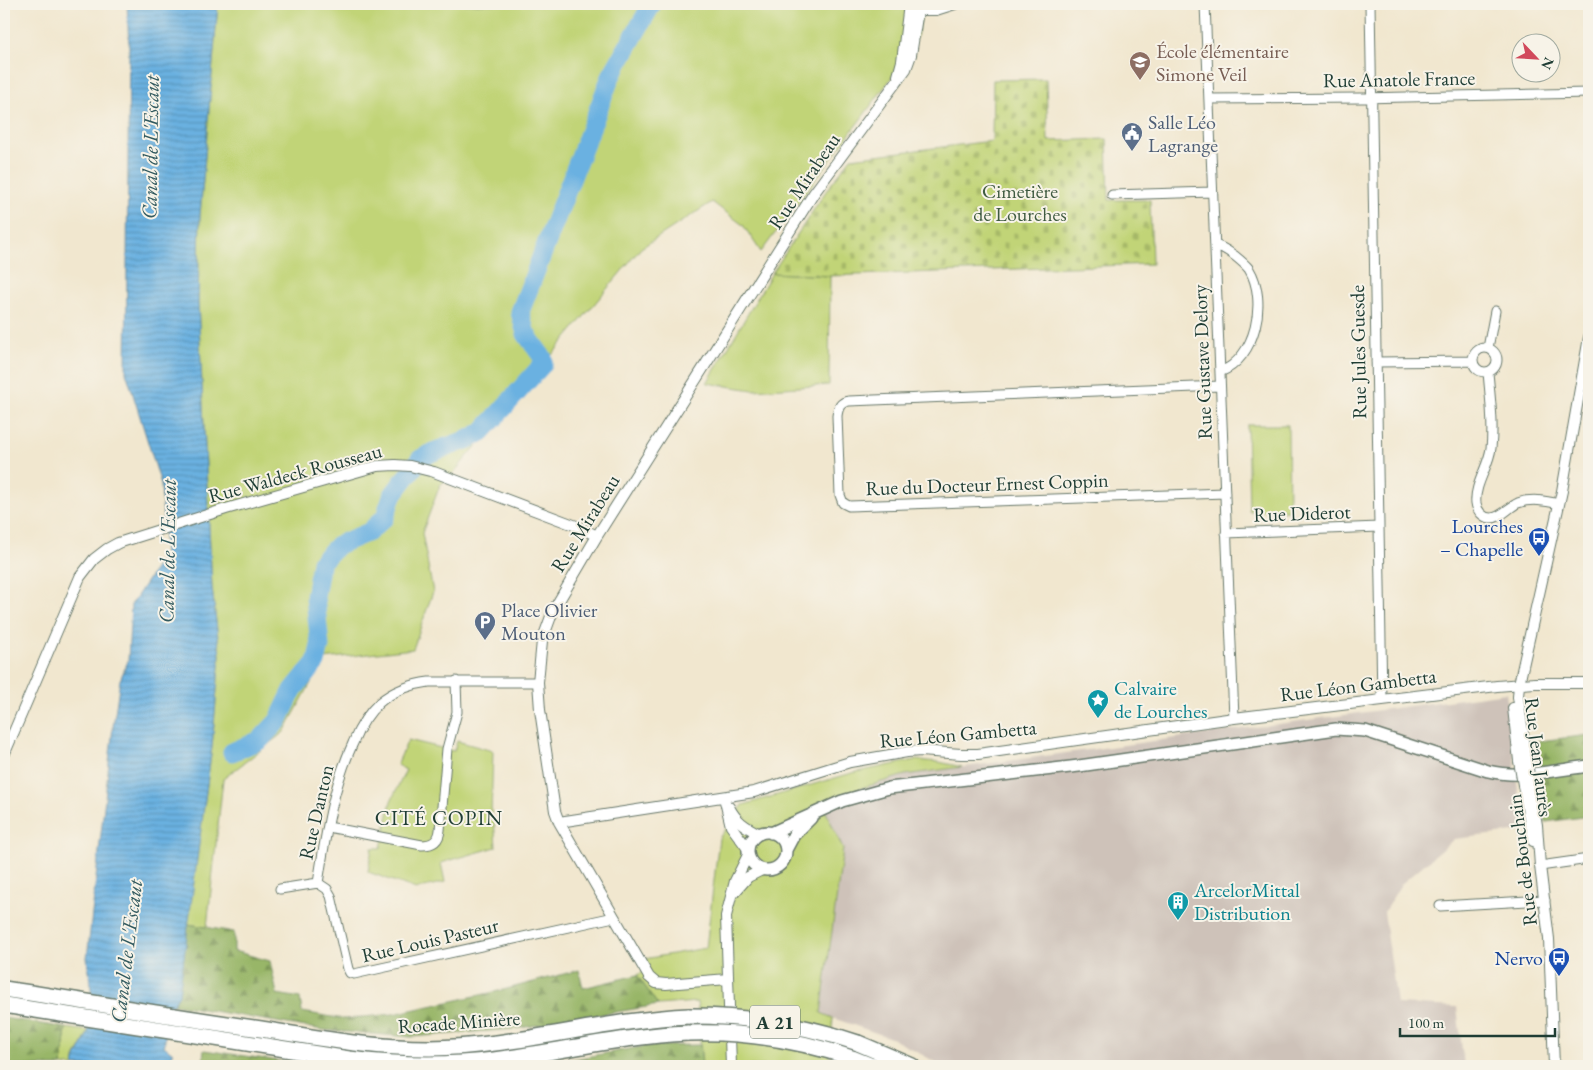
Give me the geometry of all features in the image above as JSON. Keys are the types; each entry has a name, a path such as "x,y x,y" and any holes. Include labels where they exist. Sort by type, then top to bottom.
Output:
{"highway":[{"name":"Rocade Minière","path":"4,989 226,1024 391,1047 431,1048 490,1044 648,1019 689,1016 749,1018 790,1024 828,1034 858,1043 912,1066"},
{"name":"Rocade Minière","path":"4,1005 371,1062 431,1064 493,1060 616,1040 688,1033 728,1033 783,1039 852,1058 872,1066"}],"main road":[{"path":"820,811 794,835 781,865 772,870 762,870 752,863 748,852 751,841 852,797 889,788 1079,766 1336,729 1365,731 1495,773 1518,774 1589,766"},
{"path":"766,833 782,839 786,850"}],"street":[{"path":"914,7 941,10 955,4"},
{"name":"Rue Gustave Delory","path":"1205,4 1234,718"},
{"name":"Rue Jules Guesde","path":"1370,4 1382,700"},
{"name":"Rue Mirabeau","path":"728,979 666,984 656,983 646,973 559,822 555,811 540,710 538,682 541,648 547,626 560,598 597,536 814,193 894,84 901,66 914,7"},
{"name":"Rue Anatole France","path":"1209,99 1372,98 1589,93"},
{"path":"1112,195 1212,192"},
{"path":"1214,246 1229,251 1247,266 1255,286 1258,305 1256,327 1249,344 1232,367 1220,372"},
{"path":"1488,348 1495,310"},
{"name":"Rue Jean Jaurès","path":"1516,684 1523,642 1538,596 1559,504 1576,421 1589,337"},
{"path":"1488,348 1495,352 1497,358 1495,367 1488,372 1483,372 1477,369 1473,361 1478,350 1488,348"},
{"path":"1376,362 1473,361"},
{"path":"1488,372 1492,442 1490,455 1476,495 1478,509 1484,516 1491,518 1500,515 1519,503 1529,500 1541,500 1559,504"},
{"name":"Rue du Docteur Ernest Coppin","path":"1220,386 849,400 843,402 838,408 837,436 840,495 846,505 854,507 1225,493"},
{"name":"Rue Waldeck Rousseau","path":"4,755 80,577 89,564 118,543 226,509 367,468 386,465 402,465 425,470 579,527 597,536"},
{"name":"Rue Diderot","path":"1226,533 1379,527"},
{"path":"328,827 422,845 435,842 440,834 447,750 457,712 456,681"},
{"name":"Rue Danton","path":"280,889 318,883 335,790 343,764 360,728 374,707 392,694 416,684 429,682 538,682"},
{"name":"Rue Léon Gambetta","path":"559,822 766,789 850,762 907,752 978,754 1234,718 1516,684 1589,683"},
{"name":"Rue de Bouchain","path":"1516,684 1526,785 1537,825 1545,900 1551,971 1554,1065"},
{"path":"724,797 738,822 746,827 766,833"},
{"path":"724,797 731,826 748,852 735,881 728,903 726,925 731,1066"},
{"path":"1540,866 1589,859"},
{"path":"728,903 742,883 753,874 762,870"},
{"name":"Rue Louis Pasteur","path":"318,883 327,889 331,896 348,969 350,973 354,974 614,917"},
{"path":"1440,906 1545,900"}],"shaded area":[{"path":"1506,693 1523,831 1454,839 1401,884 1384,912 1397,1004 1457,1007 1464,1066 943,1066 891,1038 821,1014 843,849 822,803 845,793 905,775"}],"green space":[{"path":"218,4 924,4 917,36 890,80 761,252 743,225 712,202 641,248 452,475 440,485 422,533 433,592 413,649 324,659 284,732 223,779 207,927 188,924 212,747 220,655 212,588 198,303 200,215"},
{"name":"Cimetière de Lourches","path":"1046,79 1048,141 1107,139 1109,200 1150,200 1152,264 830,276 772,273 826,191 851,158 992,141 993,80"},
{"path":"772,273 830,276 829,385 753,390 707,383"},
{"path":"1247,425 1288,425 1289,510 1249,511"},
{"path":"1589,735 1589,816 1546,822 1531,742"},
{"path":"408,740 454,751 457,741 493,751 491,817 494,818 496,847 441,863 445,882 416,889 368,872 372,848 381,848 391,801 406,770 397,765"},
{"path":"915,760 939,762 962,767 905,775 845,793 822,803 843,849 821,1013 833,1018 829,1066 702,1066 697,1002 658,1005 637,975 649,969 644,959 706,948 719,838 743,805 852,773"},
{"path":"188,924 234,932 234,951 270,961 277,994 300,998 302,1012 344,1019 393,1014 503,990 579,970 583,988 637,975 658,1005 514,1029 411,1037 323,1030 173,1004 179,995"},
{"path":"4,1018 66,1028 62,1066 4,1066"},
{"path":"66,1028 89,1031 75,1058 74,1066 62,1066"},
{"path":"700,1045 702,1066 536,1066 646,1046"},
{"path":"204,1050 313,1066 202,1066"}],"water":[{"name":"Canal de L'Escaut","path":"127,4 218,4 200,215 198,303 212,588 220,655 212,747 179,995 170,1008 164,1046 173,1053 168,1066 74,1066 88,1034 91,1020 90,976 87,958 113,727 120,680 128,661 131,605 165,554 161,484 126,372 129,48"}],"waterway":[{"path":"232,752 260,740 278,721 293,690 316,662 320,646 315,597 321,562 338,545 369,532 385,517 392,496 420,459 482,432 543,364 543,358 526,334 520,312 611,76 652,4"}],"place":[{"name":"École élémentaire Simone Veil","path":"1140,81"},
{"name":"Salle Léo Lagrange","path":"1132,152"},
{"name":"Lourches – Chapelle","path":"1539,557"},
{"name":"Place Olivier Mouton","path":"485,641"},
{"name":"Calvaire de Lourches","path":"1098,719"},
{"name":"ArcelorMittal Distribution","path":"1178,921"},
{"name":"Nervo","path":"1559,977"}],"district":[{"name":"CITÉ COPIN","path":"439,817"}]}
